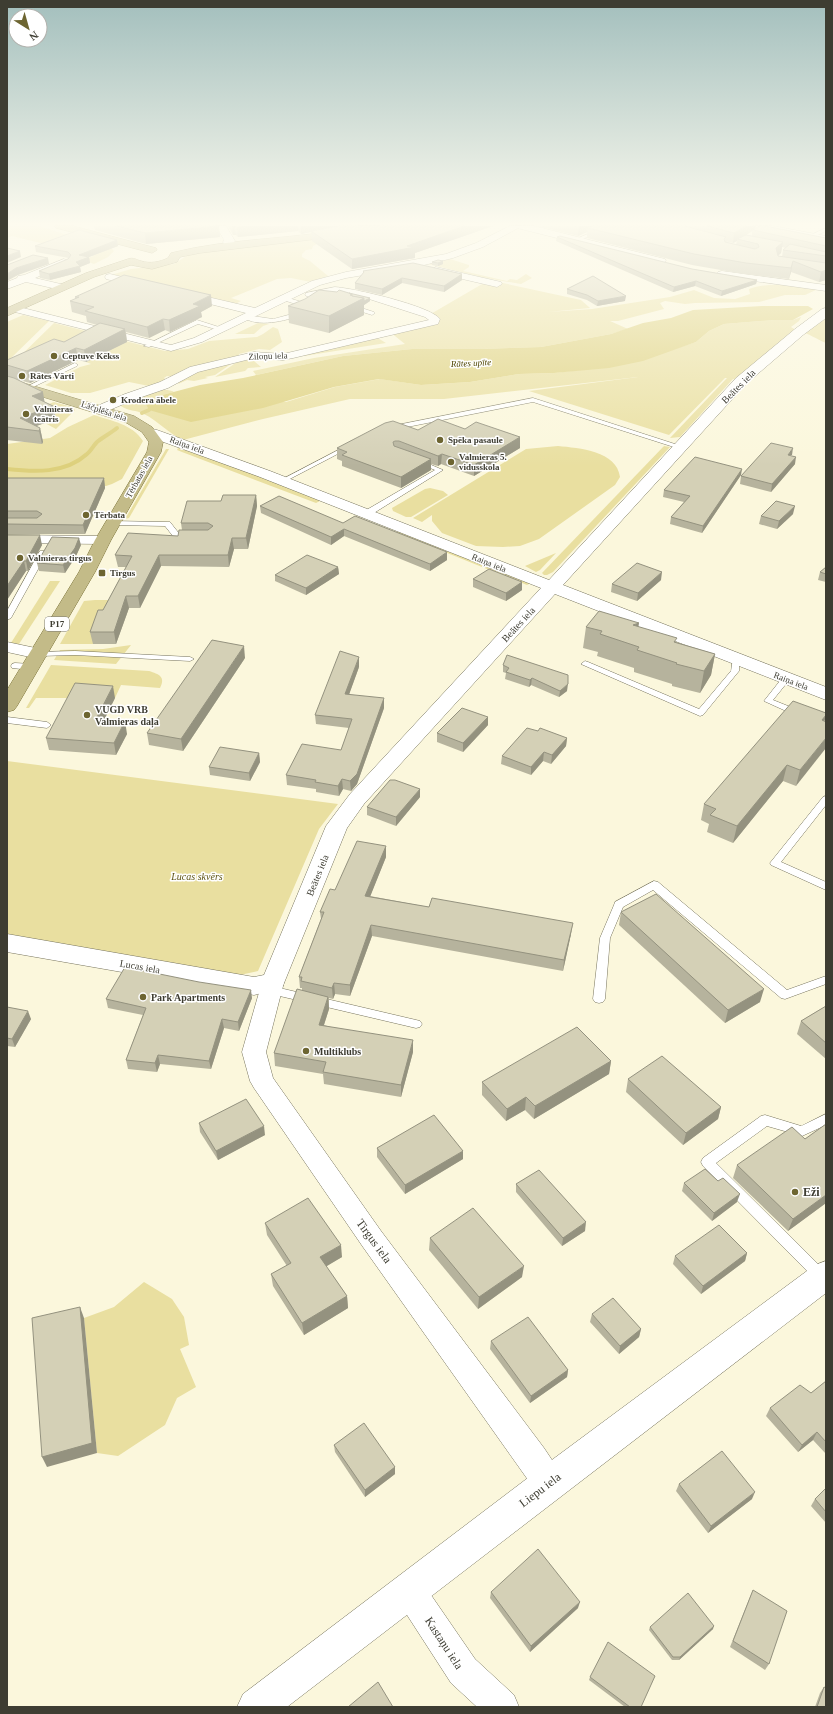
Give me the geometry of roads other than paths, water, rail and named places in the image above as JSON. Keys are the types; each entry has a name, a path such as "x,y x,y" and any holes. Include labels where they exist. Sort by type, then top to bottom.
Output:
{"main road":[{"path":"11,311 22,306"},
{"path":"11,311 24,306"},
{"name":"Lāčplēša iela","path":"7,382 124,417 142,425 152,433"},
{"name":"Tērbatas iela","path":"7,706 28,662 87,572 103,540 154,452 156,442 152,433"}],"street":[{"path":"221,306 248,314"},
{"path":"11,311 150,345 171,348 198,340 265,306"},
{"name":"Ziloņu iela","path":"101,409 129,397 164,386 194,369 254,355 283,357 293,355 434,322 436,318 398,306"},
{"name":"Beātes iela","path":"272,986 337,826 357,799 679,447 746,376 799,332 826,312"},
{"name":"Raiņa iela","path":"152,433 282,481 736,660 786,679 822,690"},
{"path":"31,539 39,524"},
{"path":"7,539 103,540"},
{"path":"7,647 28,662"},
{"name":"Lucas iela","path":"7,943 254,986 272,986"},
{"name":"Tirgus iela","path":"272,986 254,1052 262,1081 372,1239 549,1483"},
{"name":"Liepu iela","path":"256,1707 549,1483 824,1276"},
{"name":"Kastaņu iela","path":"410,1590 463,1671 502,1707"}],"lane":[{"path":"248,314 262,321 270,321 304,313 307,306"},
{"path":"349,306 372,313"},
{"path":"150,345 197,322 222,329"},
{"path":"27,388 75,365"},
{"path":"382,430 533,400 679,447"},
{"path":"282,481 357,443"},
{"path":"366,514 440,470 412,459"},
{"path":"113,523 167,524 179,538 194,538"},
{"path":"7,618 51,540"},
{"path":"28,662 75,653 190,658"},
{"path":"585,664 700,713 734,671 736,660"},
{"path":"786,679 768,701 812,719"},
{"path":"7,720 47,725"},
{"path":"826,799 775,863 826,886"},
{"path":"599,999 605,938 619,905 654,885 785,995 826,980"},
{"path":"272,986 416,1024"},
{"path":"824,1276 706,1162 765,1120 802,1131 826,1119"}],"water":[{"path":"762,306 808,306 813,309 793,320 724,324 709,331 696,342 643,361 609,368 554,373 519,374 470,382 421,385 379,379 334,387 263,408 191,422 149,410 146,404 166,394 200,385 243,378 343,356 412,349 541,347 611,334 643,323 671,318 693,310"}],"waterway":[{"name":"Rātes upīte","path":"142,413 149,410"},
{"name":"Rātes upīte","path":"7,469 38,471 69,465 78,461 87,454 97,442 117,428"}],"place":[{"name":"Ceptuve Kēkss","path":"54,356"},
{"name":"Rātes Vārti","path":"22,376"},
{"name":"Krodera ābele","path":"113,400"},
{"name":"Valmieras teātris","path":"26,414"},
{"name":"Spēka pasaule","path":"440,440"},
{"name":"Valmieras 5. vidusskola","path":"451,462"},
{"name":"Tērbata","path":"86,515"},
{"name":"Valmieras tirgus","path":"20,558"},
{"name":"Tirgus","path":"102,573"},
{"name":"VUGD VRB Valmieras daļa","path":"87,715"},
{"name":"Park Apartments","path":"143,997"},
{"name":"Multiklubs","path":"306,1051"},
{"name":"Eži","path":"795,1192"}],"park label":[{"name":"Lucas skvērs","path":"197,876"}]}
